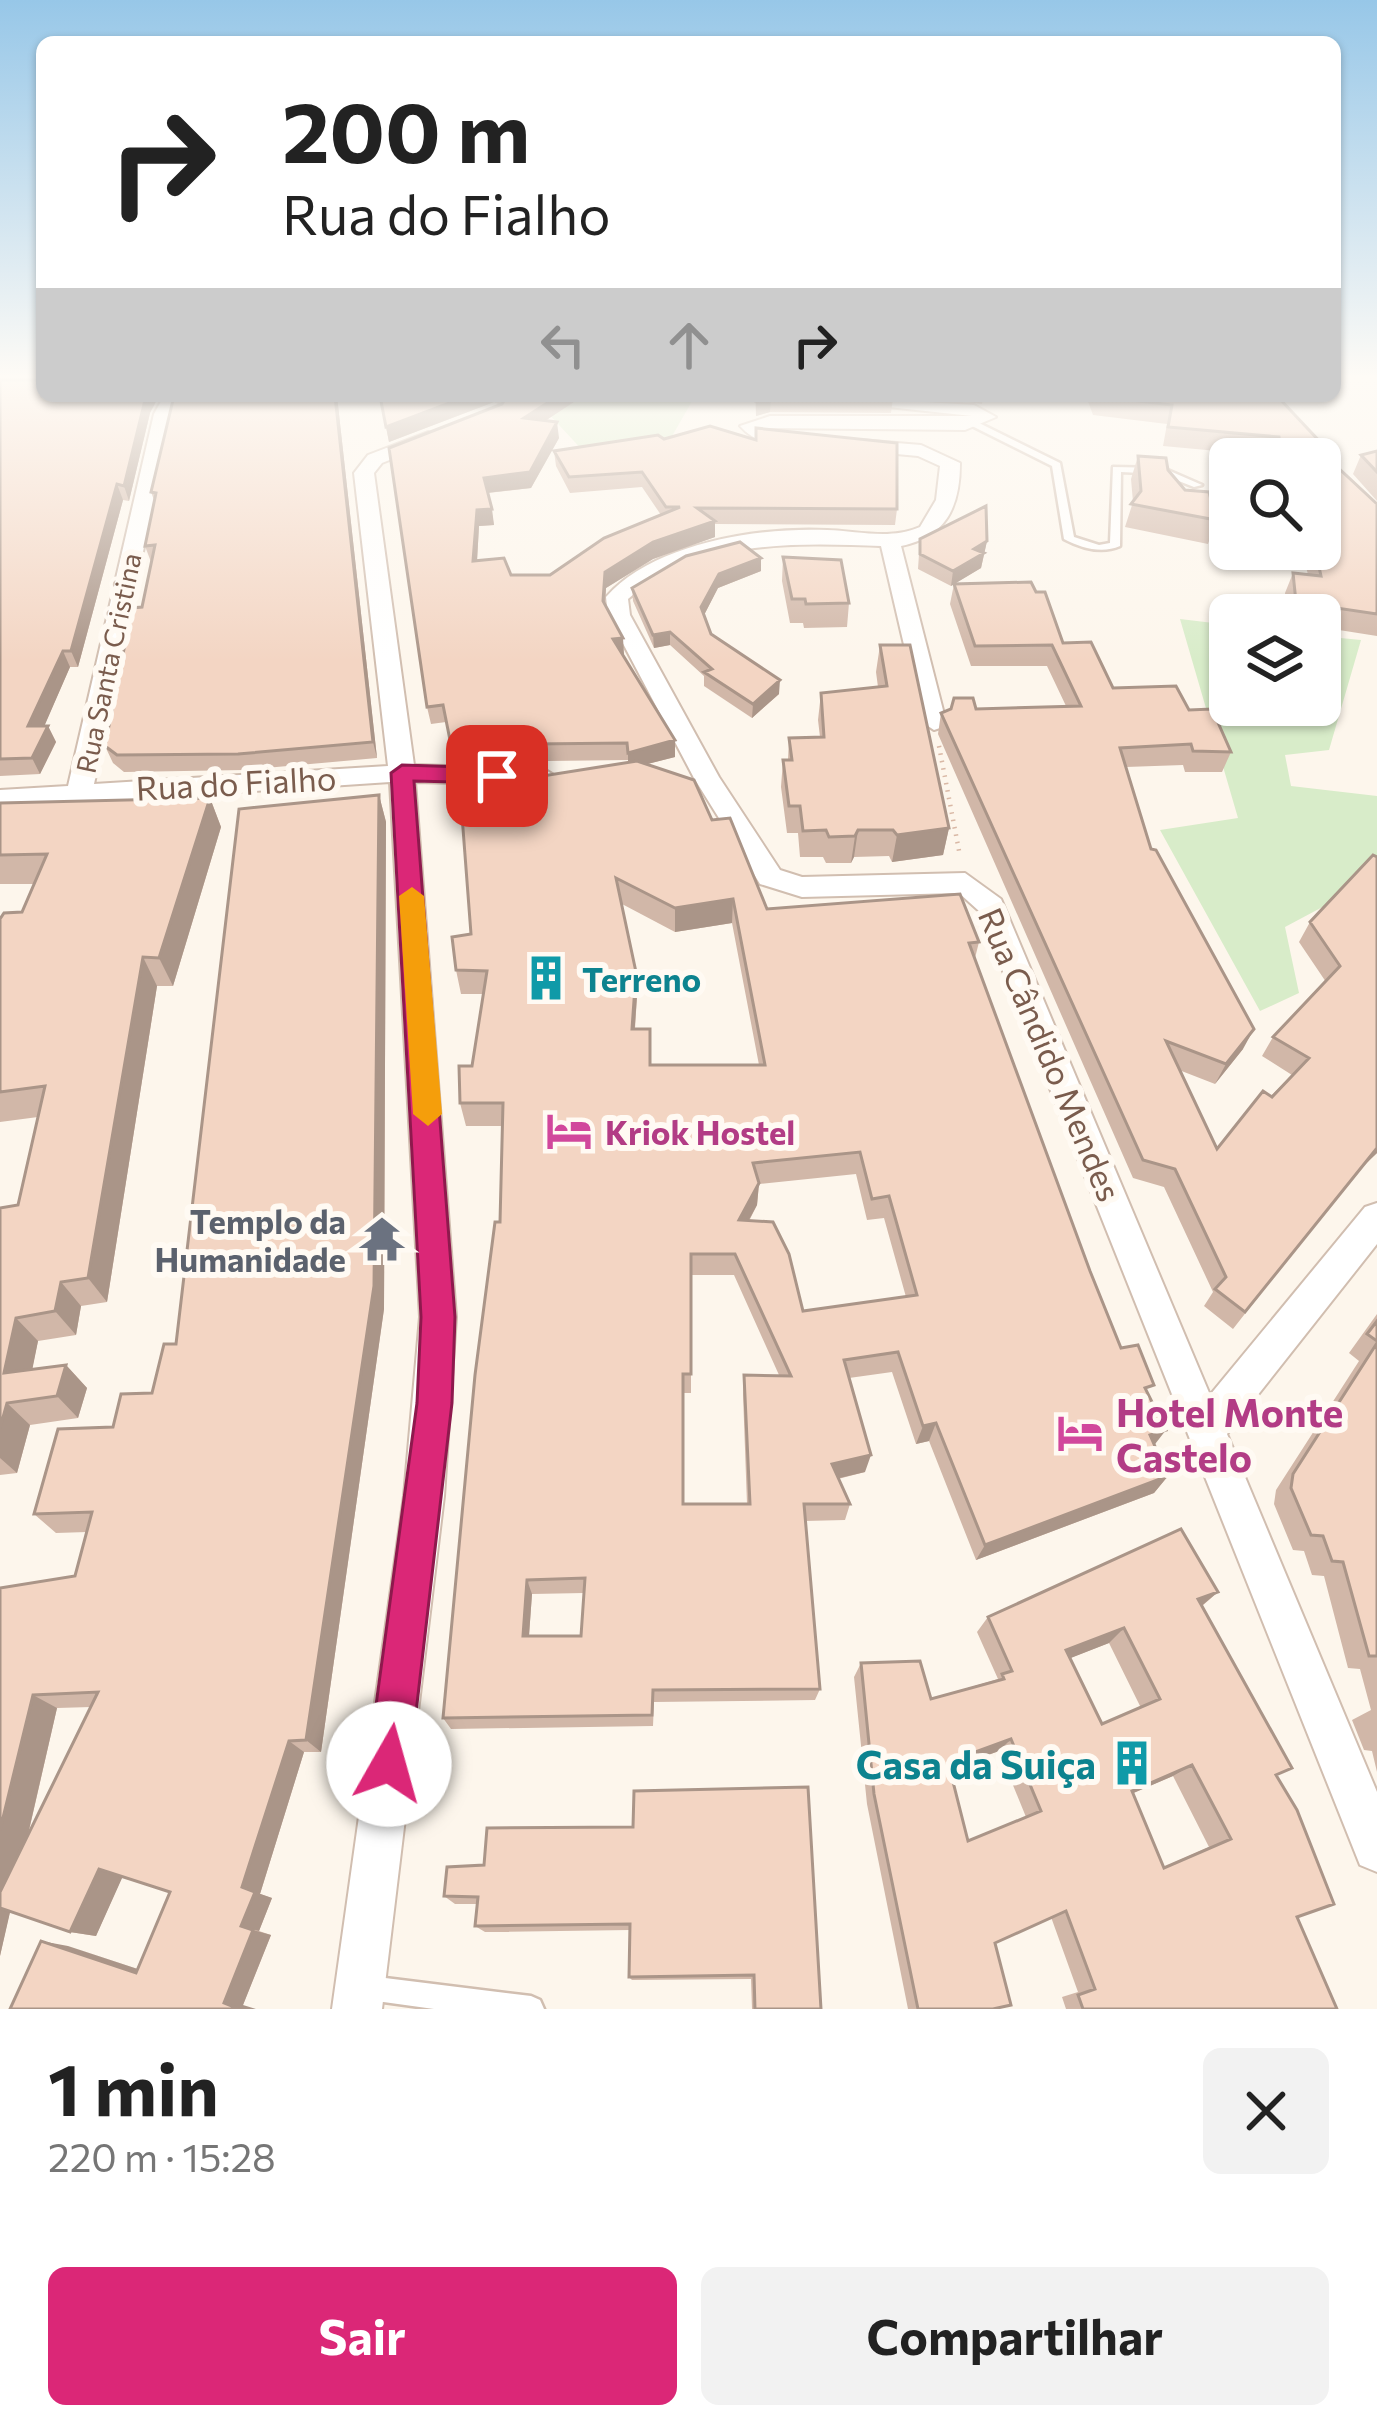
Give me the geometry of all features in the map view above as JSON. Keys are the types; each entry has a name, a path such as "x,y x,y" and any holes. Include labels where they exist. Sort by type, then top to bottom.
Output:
{"street":[{"name":"Rua Santa Cristina","path":"80,791 150,474"},
{"path":"358,1998 424,1496 437,1338 435,1214 402,773 366,474"},
{"name":"Rua Cândido Mendes","path":"950,474 950,489 939,518 912,537 818,536 721,549 637,580 617,597 616,605 707,778 770,877 802,887 965,884 982,893 1001,928 1209,1426 1377,1848"},
{"path":"889,538 934,722"},
{"name":"Rua do Fialho","path":"0,799 402,773 544,777"},
{"path":"1209,1426 1377,1218"}],"lane":[{"path":"1059,474 1070,539 1115,546 1116,474"},
{"path":"1170,474 1197,485"},
{"path":"358,1998 532,2009"}],"path":[{"path":"934,722 965,884"}],"green space":[{"path":"1180,619 1209,622 1209,718"},
{"path":"1341,638 1361,640 1341,709"},
{"path":"1211,726 1336,726 1329,750 1285,755 1291,786 1377,796 1377,878 1285,927 1299,993 1260,1011 1160,830 1238,818"}],"building":[{"path":"0,474 127,474 124,486 117,484 71,651 63,651 28,726 48,726 32,758 0,759"},
{"path":"155,474 344,474 373,742 238,754 117,755 105,746 132,608 142,607 155,545 145,546 156,493 151,492"},
{"path":"393,474 517,474 484,478 492,509 477,510 473,561 504,558 511,575 550,575 604,538 680,507 666,507 643,474 897,474 897,509 697,508 715,521 653,542 605,572 603,601 623,638 613,639 675,740 628,753 627,743 451,745 443,705 427,707"},
{"path":"1140,474 1171,474 1185,490 1209,492 1209,519 1131,504 1141,491"},
{"path":"1345,474 1377,504 1377,614 1341,609 1341,594 1295,594 1293,573 1321,576 1320,570 1341,570"},
{"path":"986,506 987,541 974,549 984,553 953,571 920,554 920,539"},
{"path":"740,542 761,558 719,574 701,607 711,634 780,680 753,704 704,672 712,669 670,632 653,635 632,588 686,556"},
{"path":"783,557 841,560 849,603 806,604 805,599 792,599"},
{"path":"1031,582 1036,592 1045,592 1063,643 1091,642 1113,688 1176,686 1189,710 1209,709 1209,726 1220,726 1231,752 1193,751 1191,744 1120,748 1151,849 1156,850 1254,1029 1226,1064 1166,1041 1217,1149 1263,1091 1272,1097 1309,1058 1273,1037 1340,966 1310,922 1373,855 1377,857 1377,1148 1245,1312 1215,1289 1226,1277 1175,1169 1143,1160 941,713 951,709 954,698 973,698 976,709 1081,706 1052,645 975,646 954,584"},
{"path":"880,645 910,645 949,828 897,835 893,830 858,830 855,836 829,837 826,830 803,831 800,806 789,806 783,760 792,760 789,738 824,737 821,693 887,686"},
{"path":"637,761 694,780 712,820 730,818 767,909 960,894 979,942 969,943 1090,1271 1121,1348 1138,1345 1154,1385 1145,1388 1166,1430 1150,1435 1168,1476 985,1545 936,1423 923,1426 898,1352 844,1360 871,1455 832,1464 850,1504 804,1504 820,1689 653,1690 652,1715 443,1718 475,1375 495,1222 500,1222 503,1103 460,1103 459,1066 472,1066 487,971 456,970 452,937 471,934 460,789","holes":["616,878 675,908 733,899 765,1065 650,1065 650,1029 632,1029 636,972","860,1152 872,1199 889,1196 917,1295 803,1311 789,1254 773,1222 739,1220 759,1183 753,1163","691,1254 735,1254 791,1376 744,1375 750,1504 683,1504 683,1374 691,1374","585,1578 581,1636 523,1636 527,1580"]},
{"path":"379,795 374,1286 306,1740 289,1741 242,1887 255,1892 241,1926 253,1930 224,2003 239,2009 10,2009 41,1941 136,1973 170,1892 99,1869 70,1932 0,1908 0,1892 98,1692 33,1695 0,1830 0,1588 75,1576 92,1512 34,1514 58,1429 113,1427 121,1394 152,1393 164,1344 176,1344 239,809"},
{"path":"210,798 159,958 143,957 88,1278 61,1282 55,1311 16,1318 4,1373 66,1365 57,1396 7,1403 0,1428 0,1208 18,1205 45,1086 0,1092 0,919 4,913 22,912 47,854 0,855 0,803"},
{"path":"1377,1321 1377,1341 1367,1334"},
{"path":"1377,1343 1377,1656 1369,1656 1343,1562 1332,1561 1323,1536 1311,1535 1291,1488 1293,1474"},
{"path":"1181,1529 1218,1592 1198,1599 1292,1768 1276,1775 1297,1810 1334,1904 1297,1917 1337,2009 1083,2009 1078,1995 1095,1989 1066,1911 995,1943 1011,2005 918,2009 874,1794 861,1663 920,1661 931,1699 1004,1679 1002,1674 1012,1671 988,1617","holes":["1124,1628 1160,1699 1102,1724 1066,1650","1011,1739 1041,1811 968,1841 948,1762","1192,1765 1231,1839 1164,1868 1132,1791"]},
{"path":"808,1787 821,2009 755,2009 754,1975 629,1977 630,1924 475,1926 478,1897 444,1896 447,1867 484,1865 487,1828 633,1827 634,1791"}],"slow traffic":[{"path":"412,896 428,1114"}],"place":[{"name":"Terreno","path":"546,978"},
{"name":"Kriok Hostel","path":"569,1131"},
{"name":"Templo da Humanidade","path":"382,1239"},
{"name":"Hotel Monte Castelo","path":"1080,1433"},
{"name":"Casa da Suiça","path":"1132,1763"}],"route":[{"path":"389,1764 435,1403 438,1317 435,1214 402,773 497,776"}]}
